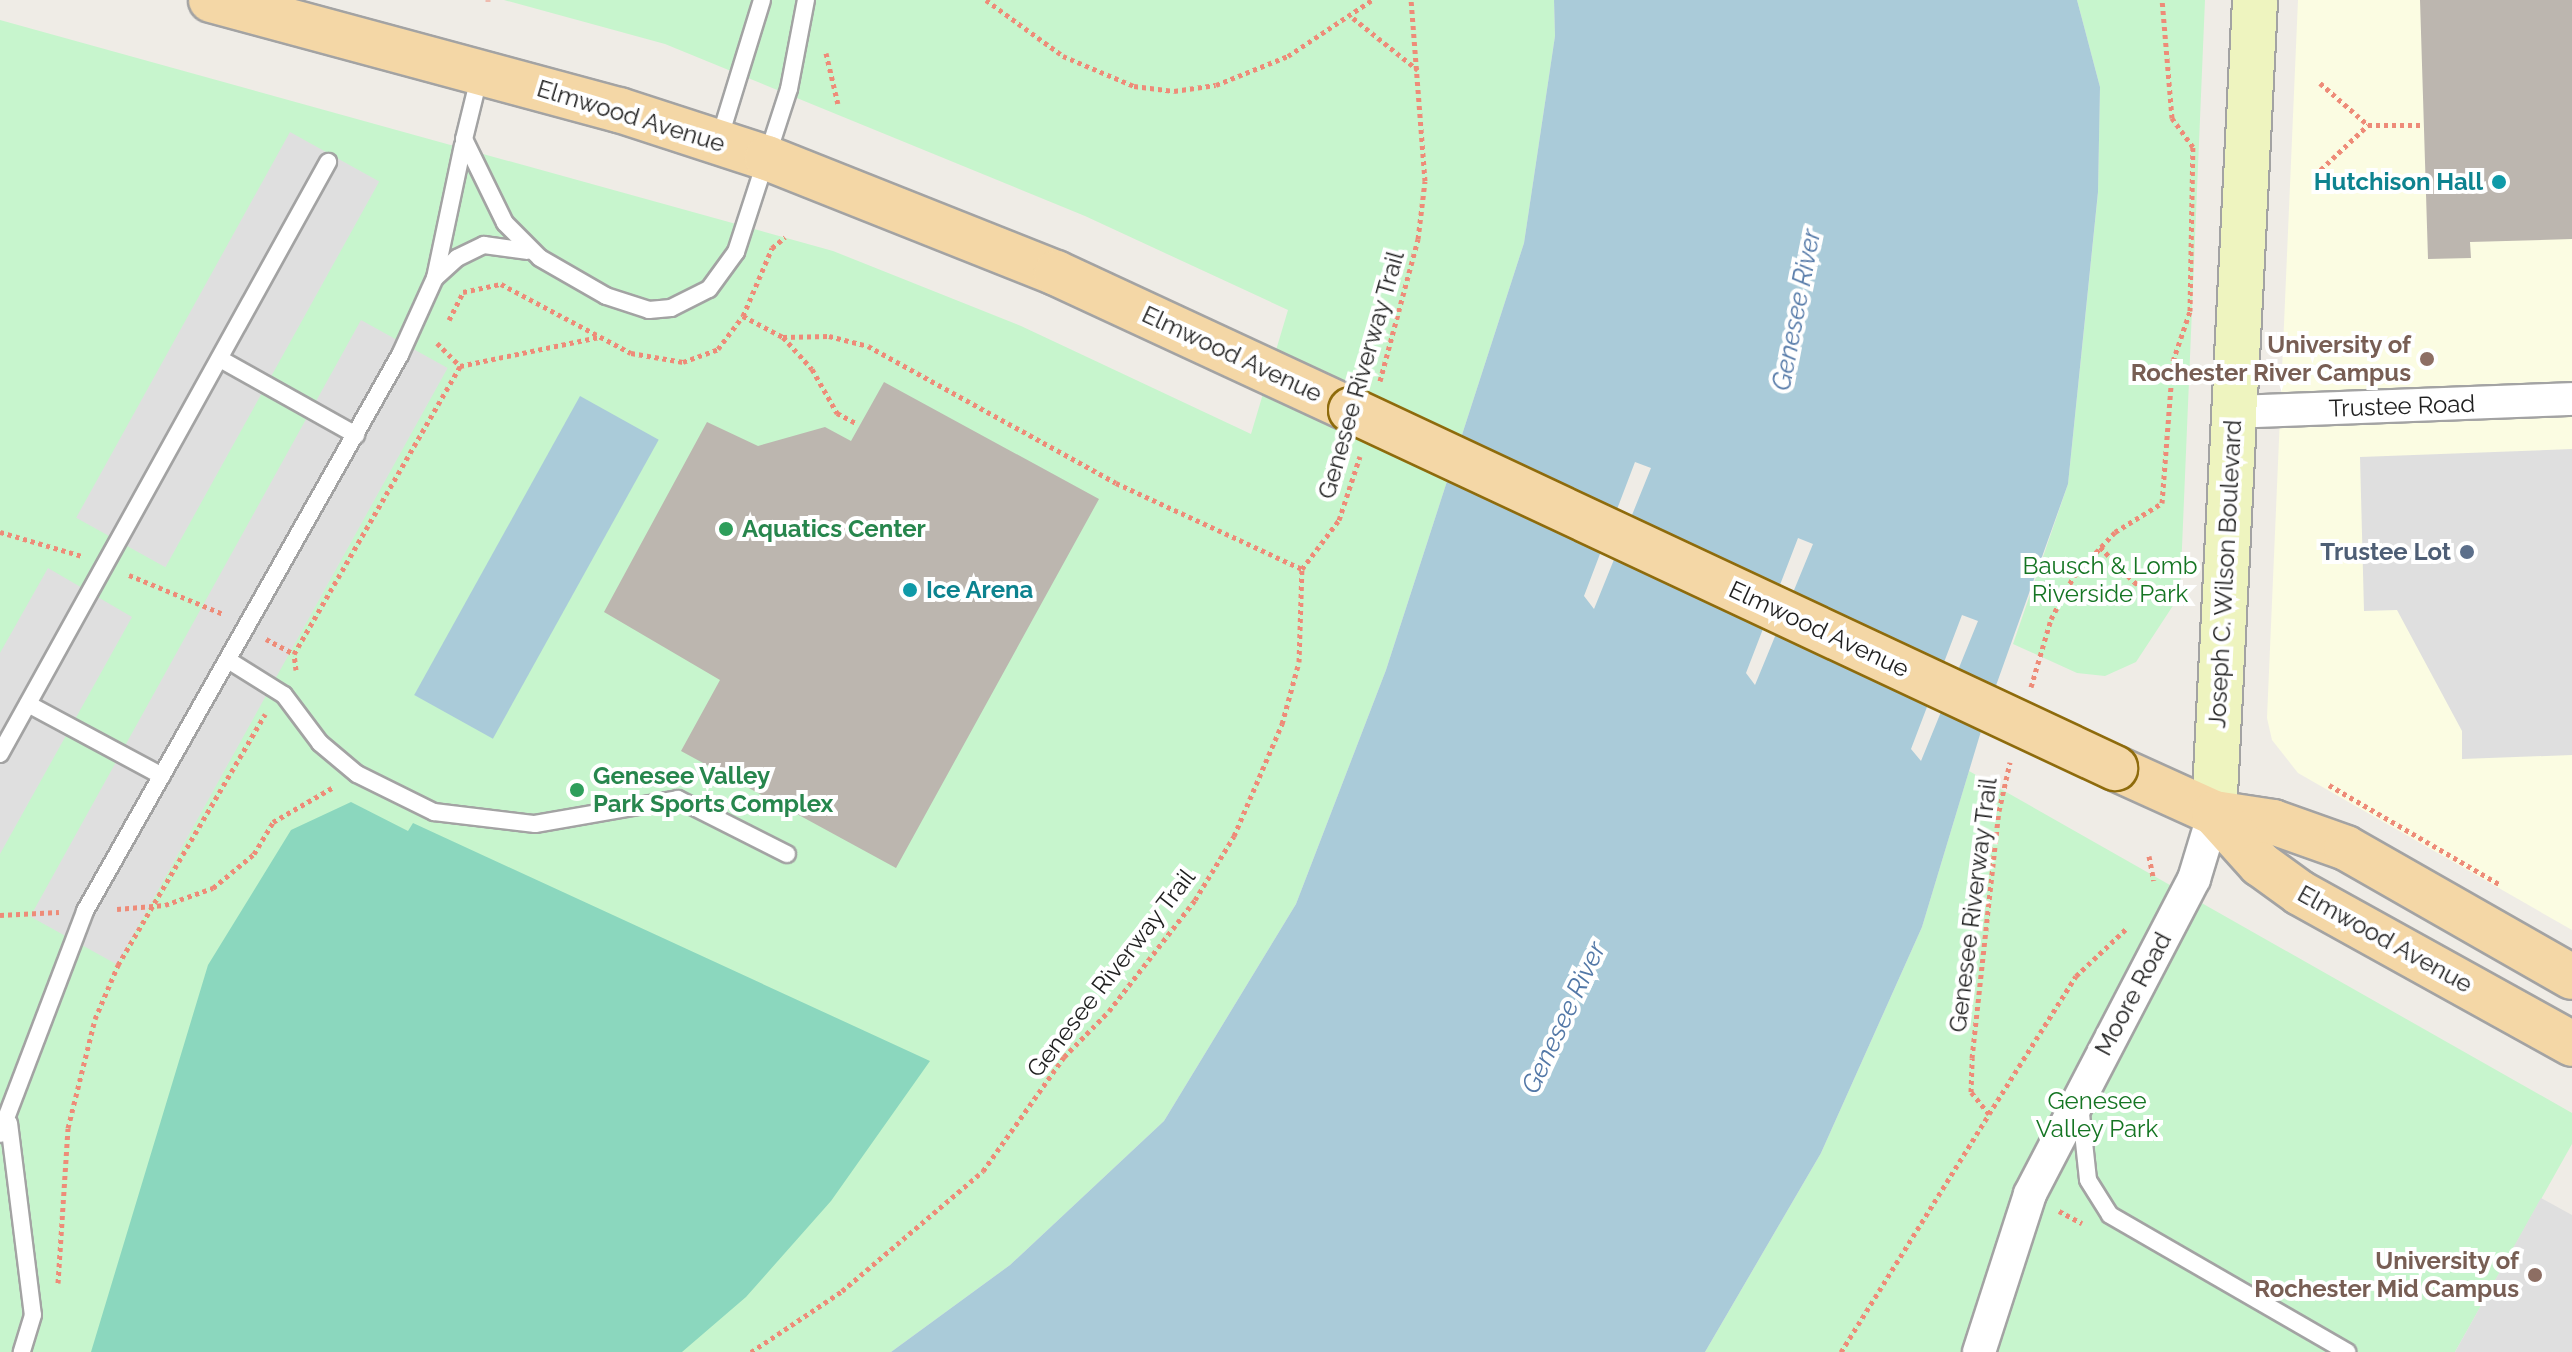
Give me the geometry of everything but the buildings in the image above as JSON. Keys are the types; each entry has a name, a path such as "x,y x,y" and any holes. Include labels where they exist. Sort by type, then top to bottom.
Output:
{"main road":[{"name":"Elmwood Avenue","path":"211,0 719,142 1032,262 2214,813 2273,822 2346,848 2572,977"},
{"name":"Elmwood Avenue","path":"2214,813 2260,864 2300,893 2572,1044"}],"street":[{"name":"Joseph C. Wilson Boulevard","path":"2214,813 2255,0"},
{"name":"Trustee Road","path":"2233,412 2572,399"},
{"name":"Moore Road","path":"1979,1352 2017,1226 2086,1083 2194,879 2214,813"}],"lane":[{"path":"719,142 762,0"},
{"path":"435,278 457,258 484,245 513,246 626,304 660,309 692,299 709,289 736,252 767,158 806,0"},
{"path":"22,1352 32,1301 4,1129 85,911 356,435 435,278 481,73"},
{"path":"464,139 505,223 540,258"},
{"path":"0,754 328,162"},
{"path":"220,359 356,435"},
{"path":"228,660 284,695 320,743 357,774 434,812 495,823 572,822 678,799 787,854"},
{"path":"28,704 162,776"},
{"path":"2086,1083 2083,1159 2110,1215 2347,1352"}],"path":[{"path":"986,0 1063,56 1134,86 1174,91 1257,70 1353,18 1372,0"},
{"name":"Genesee Riverway Trail","path":"751,1352 842,1291 983,1171 1064,1057 1109,1011 1195,900 1234,836 1282,724 1299,662 1302,569 1339,520 1363,417 1422,212 1419,70 1411,0"},
{"path":"2029,694 2051,619 2074,576 2100,547 2162,503 2173,361 2190,311 2193,147 2172,118 2162,0"},
{"path":"1353,18 1419,70"},
{"path":"826,44 825,67 838,104"},
{"path":"2320,83 2368,125 2424,125"},
{"path":"2315,175 2368,125"},
{"path":"460,366 436,345 463,292 501,284 599,337 649,359 683,362 718,349 743,316 772,248 785,237"},
{"path":"743,316 783,337 812,369 837,413 856,423"},
{"path":"783,337 829,336 868,346 1129,490 1302,569"},
{"path":"58,1291 74,1090 105,991 252,727 298,683 294,654 460,366 599,337"},
{"path":"0,532 105,565 247,628 294,654"},
{"path":"2100,547 2159,596"},
{"name":"Genesee Riverway Trail","path":"1989,1114 1971,1092 1972,1058 1999,811 2012,755"},
{"path":"0,915 152,906 186,900 233,876 273,822 357,774"},
{"path":"2329,785 2504,888"},
{"path":"2149,856 2153,890"},
{"path":"1841,1352 2076,976 2135,920"}],"shaded area":[{"name":"University of Rochester River Campus","path":"2298,0 2572,0 2572,930 2298,773 2272,740 2267,718"},
{"path":"290,132 379,181 165,567 76,518"},
{"path":"361,320 448,368 117,964 30,916"},
{"name":"Trustee Lot","path":"2572,449 2572,755 2462,759 2462,731 2397,610 2364,611 2360,457"},
{"path":"48,568 132,617 0,854 0,653"},
{"name":"University of Rochester Mid Campus","path":"2541,1198 2572,1215 2572,1352 2455,1352"}],"green space":[{"path":"504,0 1554,0 1555,36 1524,243 1386,670 1296,904 1164,1121 1010,1265 891,1352 0,1352 0,20 833,251 1021,326 1251,434 1288,310 1085,216 665,44"},
{"name":"Bausch & Lomb Riverside Park","path":"2077,0 2205,0 2180,595 2136,662 2105,676 2077,673 2013,644 2068,484 2098,193 2100,87"},
{"name":"Genesee Valley Park","path":"1969,771 2572,1113 2572,1144 2455,1352 1705,1352 1821,1153 1922,927"},
{"path":"351,802 408,831 413,823 930,1061 831,1201 746,1297 682,1352 91,1352 208,965 291,830"}],"water":[{"name":"Genesee River","path":"1554,0 2077,0 2100,87 2098,192 2068,484 1988,708 1922,927 1821,1153 1705,1352 891,1352 1010,1265 1164,1121 1296,904 1386,670 1524,243 1555,36","holes":["1635,462 1651,468 1594,609 1584,596","1798,538 1813,544 1755,685 1746,673","1962,615 1978,621 1921,761 1911,749"]},
{"path":"580,396 659,440 493,739 414,695"}],"place":[{"name":"Hutchison Hall","path":"2499,182"},
{"name":"University of Rochester River Campus","path":"2427,359"},
{"name":"Aquatics Center","path":"726,529"},
{"name":"Trustee Lot","path":"2467,552"},
{"name":"Ice Arena","path":"910,590"},
{"name":"Genesee Valley Park Sports Complex","path":"577,790"},
{"name":"University of Rochester Mid Campus","path":"2535,1275"}]}
